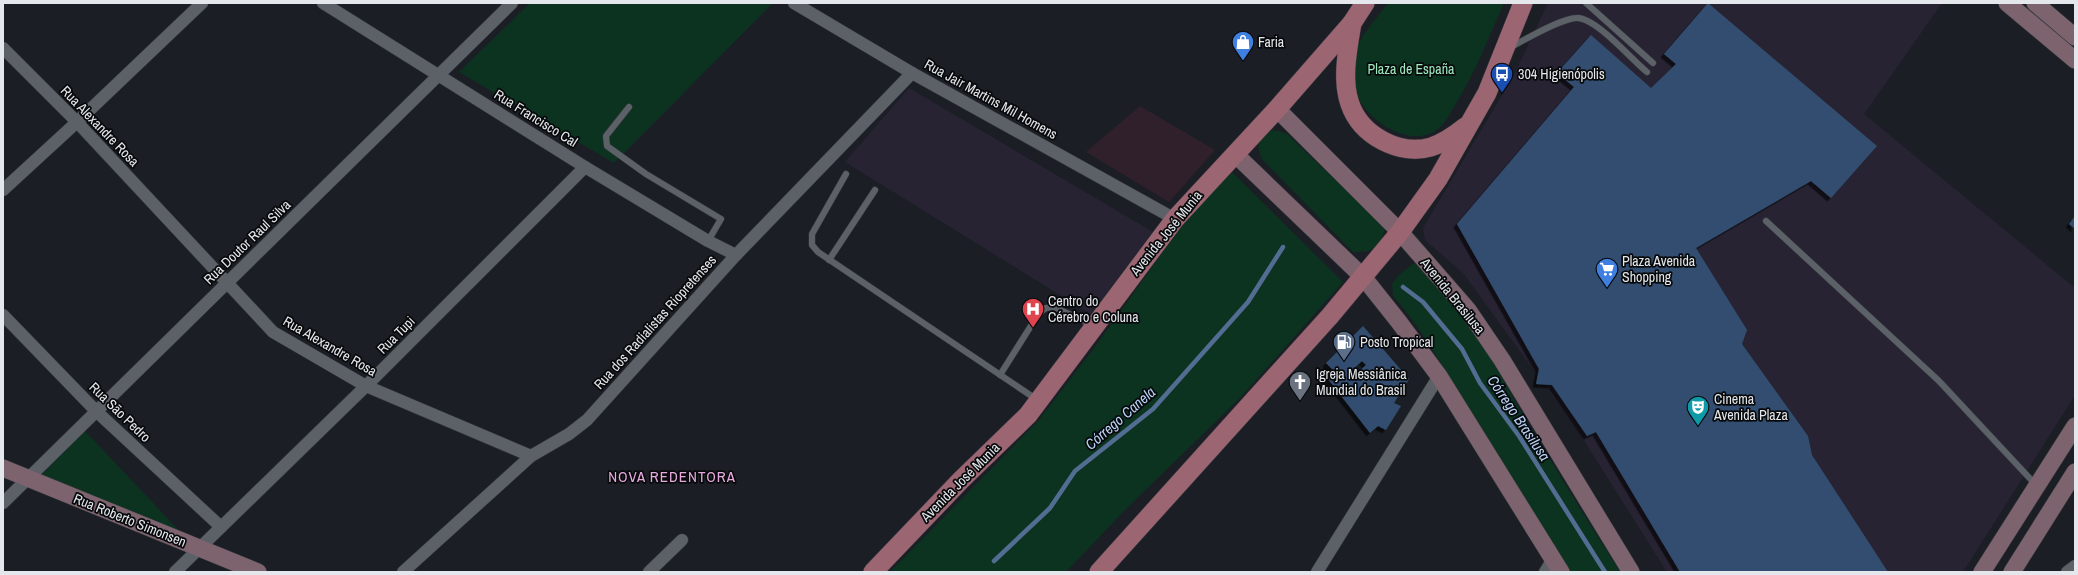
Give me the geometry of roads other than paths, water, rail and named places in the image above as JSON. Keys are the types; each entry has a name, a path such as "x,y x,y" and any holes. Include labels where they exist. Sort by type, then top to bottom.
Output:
{"main road":[{"name":"Avenida José Munia","path":"873,572 961,480 1028,415 1093,326 1175,219 1200,190 1236,155 1277,109 1352,22 1365,3"},
{"path":"1099,572 1364,278 1400,232 1438,179 1487,93 1523,3"},
{"path":"2007,3 2075,60"},
{"path":"2035,3 2075,37"},
{"path":"1352,22 1346,62 1347,94 1350,105 1358,120 1377,138 1401,148 1415,150 1430,147 1448,140 1470,122"},
{"name":"Avenida Brasilusa","path":"1277,109 1400,232 1468,310 1502,360 1631,572"},
{"path":"1236,155 1364,278 1440,376 1553,568"},
{"path":"1982,572 2075,426"},
{"name":"Rua Roberto Simonsen","path":"3,468 258,572"},
{"path":"2012,572 2075,474"}],"street":[{"path":"3,190 202,3"},
{"name":"Rua Francisco Cal","path":"323,3 585,167 708,241 736,255"},
{"name":"Rua Doutor Raul Silva","path":"3,503 512,3"},
{"name":"Rua Jair Martins Mil Homens","path":"794,3 912,73 1175,219"},
{"name":"Rua Alexandre Rosa","path":"3,48 77,122 273,332 366,386 531,456"},
{"name":"Rua dos Radialistas Riopretenses","path":"403,572 531,456 569,434 587,420 736,255 912,73"},
{"name":"Rua Tupi","path":"175,572 366,386 585,167"},
{"name":"Rua São Pedro","path":"3,315 96,411 221,527"},
{"path":"1317,572 1440,376"},
{"path":"649,572 682,540"},
{"path":"2067,572 2075,566"}],"lane":[{"path":"1586,3 1653,63"},
{"path":"1504,50 1555,24 1578,18 1590,22 1647,72"},
{"path":"629,107 606,136 607,146 646,174 721,219 708,241"},
{"path":"846,174 812,234 812,245 818,252 1039,401"},
{"path":"830,260 876,190"},
{"path":"1766,221 1939,381 2037,486"},
{"path":"1000,375 1040,313 1046,308 1054,307 1093,326"}],"waterway":[{"name":"Córrego Canela","path":"994,561 1050,508 1075,471 1153,409 1248,302 1283,247"},
{"name":"Córrego Brasilusa","path":"1403,287 1423,302 1462,349 1480,383 1519,436 1605,572"}],"place":[{"name":"Faria","path":"1243,62"},
{"name":"304 Higienópolis","path":"1502,94"},
{"name":"Plaza Avenida Shopping","path":"1607,288"},
{"name":"Centro do Cérebro e Coluna","path":"1033,328"},
{"name":"Posto Tropical","path":"1344,362"},
{"name":"Igreja Messiânica Mundial do Brasil","path":"1300,402"},
{"name":"Cinema Avenida Plaza","path":"1698,426"}],"district":[{"name":"NOVA REDENTORA","path":"672,476"}],"park label":[{"name":"Plaza de España","path":"1411,69"}]}
